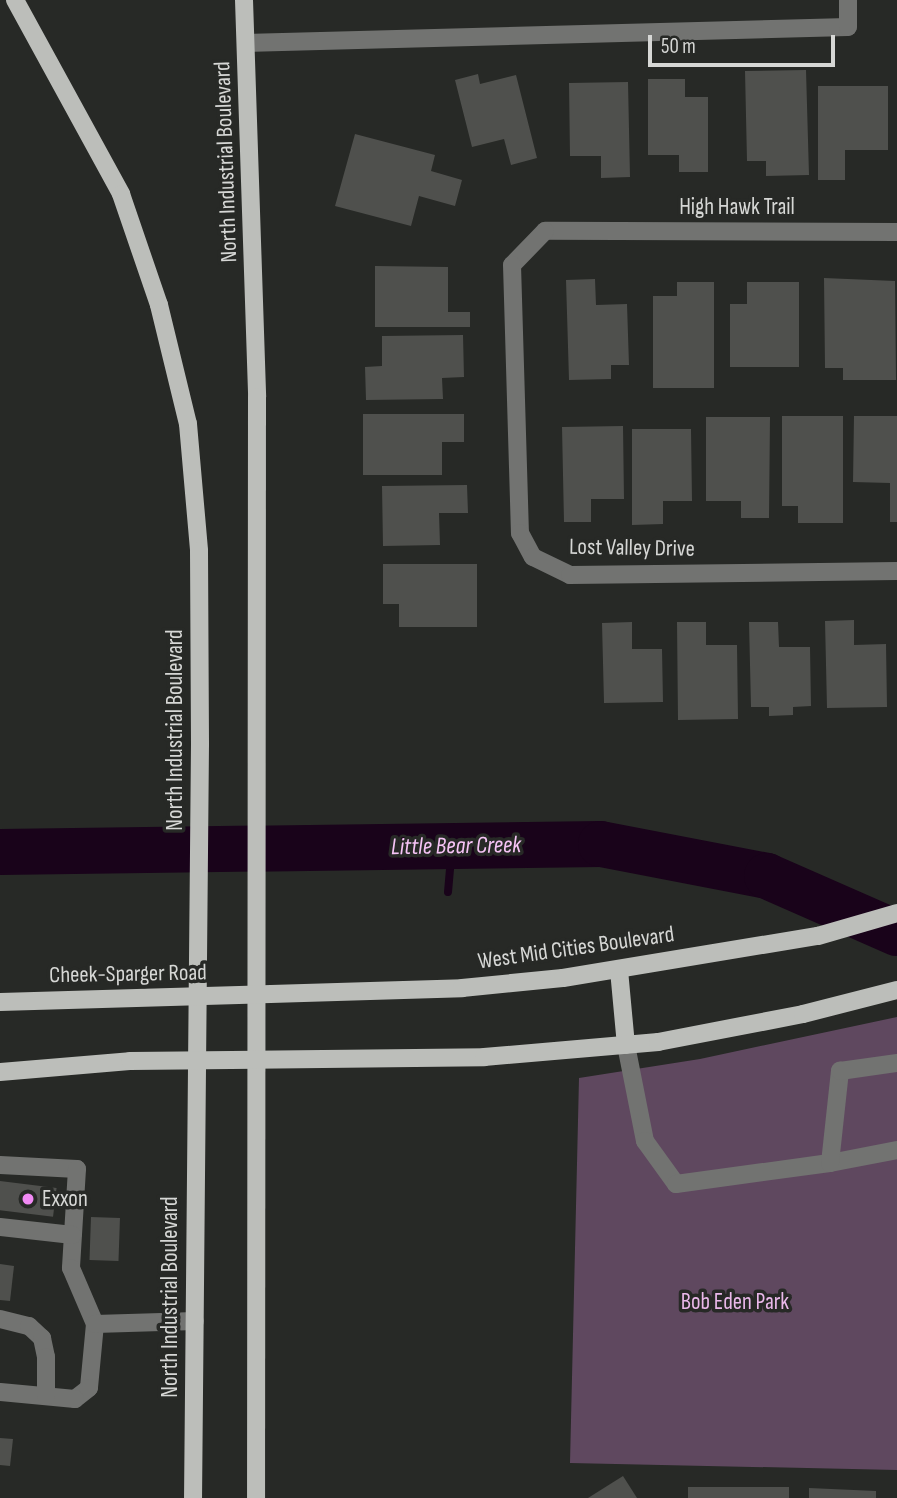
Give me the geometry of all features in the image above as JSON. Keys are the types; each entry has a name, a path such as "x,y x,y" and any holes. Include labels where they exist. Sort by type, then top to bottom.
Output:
{"main road":[{"name":"North Industrial Boulevard","path":"15,0 121,194 159,305 189,436 199,551 200,744 193,1498"},
{"name":"North Industrial Boulevard","path":"244,0 257,397 256,1498"},
{"name":"West Mid Cities Boulevard","path":"256,995 462,988 619,970 818,936 897,913"},
{"path":"619,970 626,1045"},
{"path":"0,1072 130,1061 484,1057 626,1045 658,1042 803,1014 897,990"},
{"name":"Cheek-Sparger Road","path":"0,1002 256,995"}],"street":[{"path":"247,43 848,27 848,0"},
{"name":"Lost Valley Drive","path":"576,231 545,231 512,265 520,533 533,557 570,575 897,571"},
{"name":"High Hawk Trail","path":"576,231 897,232"},
{"path":"626,1045 645,1141 676,1184 830,1163 897,1150"},
{"path":"830,1163 839,1071 897,1063"},
{"path":"0,1165 77,1169 71,1268 95,1324 89,1388 75,1399 0,1392"},
{"path":"0,1227 73,1235"},
{"path":"0,1320 29,1326 42,1338 46,1357 47,1396"},
{"path":"95,1324 195,1321"}],"green space":[{"name":"Bob Eden Park","path":"897,1017 897,1470 570,1463 579,1078 700,1059"}],"building":[{"path":"806,70 809,175 766,176 766,161 747,161 745,71"},
{"path":"478,74 480,84 516,75 537,158 511,165 504,139 472,147 455,80"},
{"path":"648,79 685,79 685,97 708,97 708,172 679,172 679,155 648,155"},
{"path":"628,82 630,177 601,178 601,156 570,156 569,83"},
{"path":"818,86 888,86 888,150 845,150 845,180 818,180"},
{"path":"355,134 435,155 431,171 462,180 455,206 419,196 411,226 335,206"},
{"path":"375,266 448,267 448,312 470,312 470,327 375,327"},
{"path":"824,278 895,281 896,380 843,380 843,368 825,368"},
{"path":"595,279 596,305 627,304 629,365 611,365 611,379 569,380 566,280"},
{"path":"677,282 714,282 714,388 653,388 653,296 677,296"},
{"path":"747,282 799,282 799,367 730,367 730,304 747,304"},
{"path":"463,335 464,377 442,378 443,399 366,400 365,367 382,366 382,336"},
{"path":"363,414 464,414 464,442 442,442 442,475 363,475"},
{"path":"782,416 843,416 843,523 798,523 798,506 782,506"},
{"path":"854,416 897,416 897,522 890,522 890,483 853,482"},
{"path":"706,417 770,417 769,518 741,518 741,501 706,501"},
{"path":"623,426 624,499 591,499 591,522 564,522 562,427"},
{"path":"632,429 691,429 692,501 663,501 663,524 632,525"},
{"path":"467,485 468,513 439,513 440,545 383,546 382,486"},
{"path":"383,564 477,564 477,627 399,627 399,604 383,604"},
{"path":"854,620 854,645 886,644 887,707 827,708 825,621"},
{"path":"632,622 632,649 662,649 663,702 604,703 602,623"},
{"path":"677,622 706,622 706,645 737,645 738,719 678,720"},
{"path":"749,622 778,622 779,647 810,647 811,706 793,707 793,715 769,716 769,707 751,707"},
{"name":"Exxon","path":"0,1181 57,1188 53,1217 0,1210"},
{"path":"91,1217 120,1218 118,1261 89,1260"},
{"path":"0,1264 14,1266 10,1301 0,1300"},
{"path":"0,1438 13,1439 10,1466 0,1465"},
{"path":"623,1476 637,1498 588,1498"},
{"path":"688,1487 789,1487 789,1498 688,1498"},
{"path":"809,1488 876,1491 876,1498 809,1498"}],"waterway":[{"name":"Little Bear Creek","path":"0,852 601,844 767,876 897,933"},
{"path":"448,892 452,846"}],"place":[{"name":"Exxon","path":"28,1199"}]}
